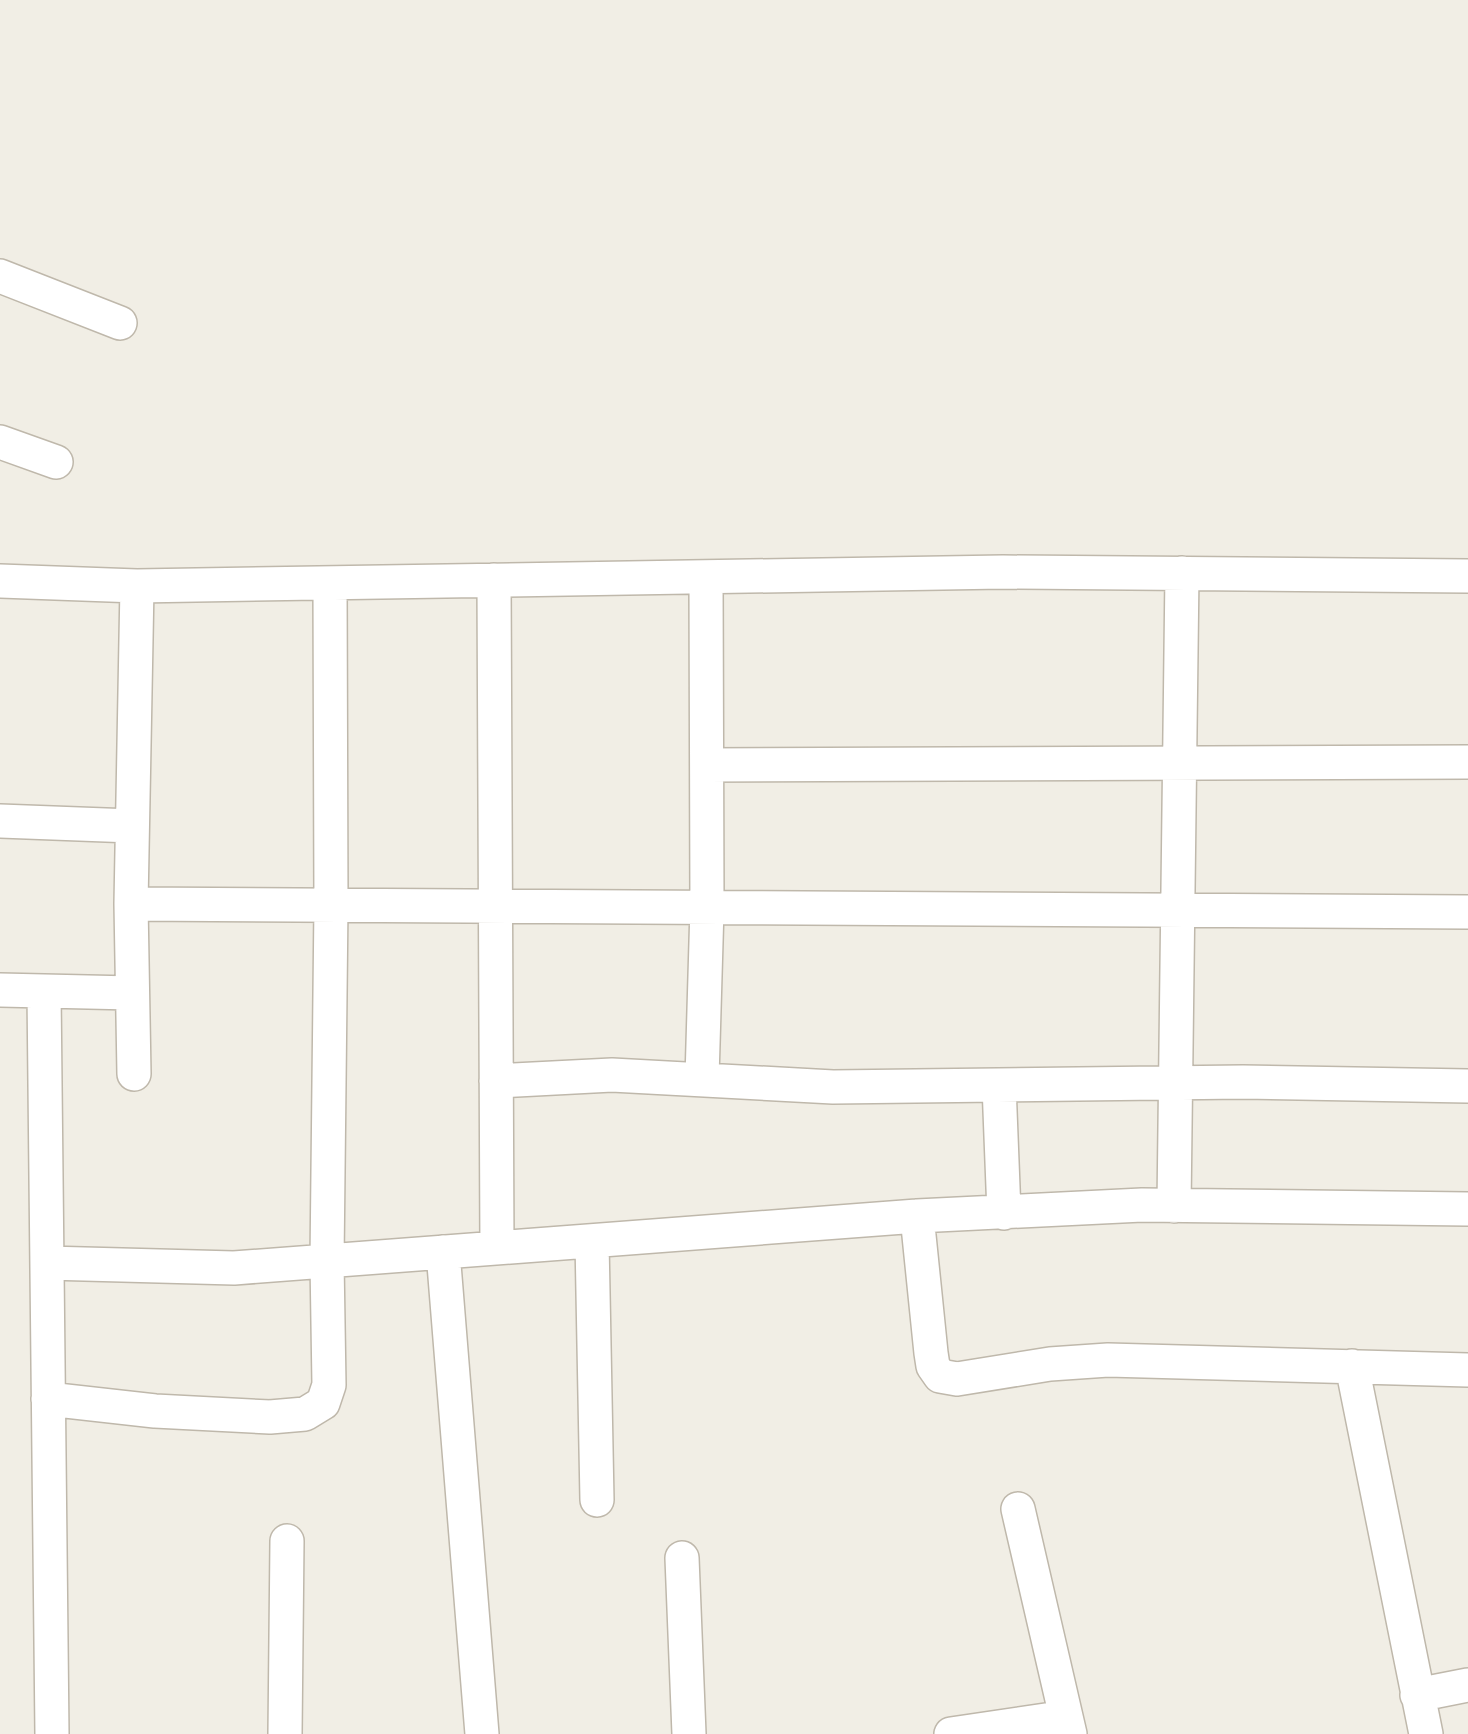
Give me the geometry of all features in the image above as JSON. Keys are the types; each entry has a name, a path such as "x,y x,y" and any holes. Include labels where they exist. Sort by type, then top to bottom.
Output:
{"street":[{"path":"0,276 120,323"},
{"path":"0,442 56,462"},
{"path":"0,581 137,586 1003,572 1468,576"},
{"path":"1174,1206 1182,573"},
{"path":"702,1078 707,908 706,577"},
{"path":"494,580 497,1248"},
{"path":"48,1399 155,1412 270,1417 305,1414 323,1403 329,1385 327,1261 331,906 330,583"},
{"path":"134,1074 131,904 137,586"},
{"path":"707,765 1468,762"},
{"path":"0,822 132,826"},
{"path":"131,904 1468,912"},
{"path":"0,990 132,993"},
{"path":"44,991 52,1734"},
{"path":"496,1081 612,1075 702,1078 833,1087 1176,1083 1468,1086"},
{"path":"999,1085 1004,1213"},
{"path":"47,1263 234,1268 917,1216 1174,1206 1468,1209"},
{"path":"917,1216 931,1353 933,1366 940,1376 957,1379 1050,1364 1108,1360 1468,1370"},
{"path":"592,1241 597,1500"},
{"path":"443,1252 482,1734"},
{"path":"1352,1366 1426,1734"},
{"path":"951,1734 1068,1726 1018,1509"},
{"path":"285,1734 287,1540"},
{"path":"682,1558 689,1734"},
{"path":"1418,1695 1468,1685"}]}
